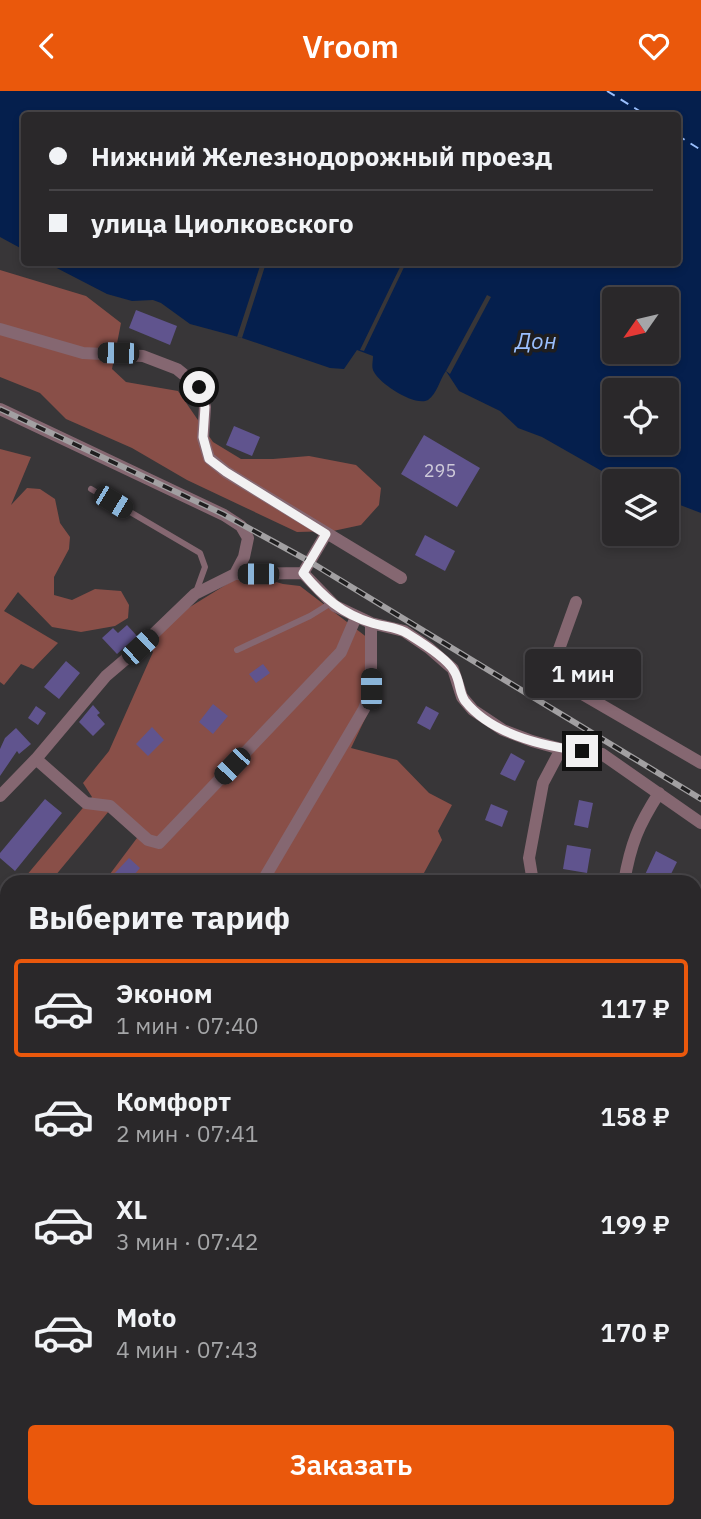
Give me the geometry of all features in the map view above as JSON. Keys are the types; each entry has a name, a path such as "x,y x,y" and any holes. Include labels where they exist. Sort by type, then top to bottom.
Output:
{"street":[{"path":"0,329 83,353 143,356 177,369 199,387 205,407 203,437 209,459 326,534 401,578"},
{"path":"0,409 224,515 241,526 248,538 244,557 235,574"},
{"path":"303,573 326,534"},
{"path":"0,796 36,759 106,676 195,594 235,574 303,573 331,603 371,623 404,631 453,669 463,697 473,710 503,730 561,749 602,754 701,823"},
{"path":"576,602 554,663 572,688 701,763"},
{"path":"36,759 86,803 110,806 148,840 159,843 341,652 356,617"},
{"path":"266,875 364,709 371,689 371,623"},
{"path":"534,875 529,858 543,783 561,749"},
{"path":"625,875 628,855 639,824 659,793"}],"lane":[{"path":"91,489 200,553 205,567 195,594"},
{"path":"237,650 310,616 331,603"}],"shaded area":[{"path":"0,270 86,296 121,323 112,369 126,382 178,391 213,442 241,459 309,456 356,465 381,488 379,505 361,525 333,531 297,532 187,480 132,448 66,419 40,393 0,377"},
{"path":"0,449 31,457 11,505 27,488 40,489 55,499 60,523 70,537 69,549 54,577 54,595 72,600 95,589 121,591 129,605 128,618 115,626 81,632 52,627 18,592 4,611 58,643 33,669 21,664 4,685 0,682"},
{"path":"245,573 300,586 377,645 377,694 351,748 397,760 429,793 452,805 438,831 442,840 423,875 109,875 140,834 109,811 56,875 27,875 92,797 83,783 109,751 153,652 149,645 185,610"}],"water":[{"name":"Дон","path":"0,91 701,91 701,513 679,505 679,469 602,471 542,437 518,428 500,411 459,391 446,371 428,400 415,400 398,393 383,382 373,370 373,356 357,350 344,369 330,368 242,338 190,324 153,300 132,301 107,294 53,266 681,266 681,112 21,112 21,248 0,237"}],"pier":[{"path":"260,266 265,266 242,338 237,337"},
{"path":"401,266 405,266 364,351 360,350"},
{"path":"487,295 491,297 450,374 446,371"}],"building":[{"path":"136,310 177,326 170,345 129,328"},
{"path":"234,426 260,437 252,456 226,445"},
{"path":"424,435 480,468 457,507 401,474"},
{"path":"425,535 455,551 445,571 415,555"},
{"path":"127,625 137,636 117,654 102,638 113,628 118,633"},
{"path":"66,661 80,673 59,699 44,687"},
{"path":"263,664 270,673 256,683 249,674"},
{"path":"213,704 228,716 213,734 199,722"},
{"path":"93,705 105,724 93,736 79,722"},
{"path":"36,706 46,713 38,725 28,718"},
{"path":"426,706 439,713 430,730 417,723"},
{"path":"152,727 164,740 148,756 136,744"},
{"path":"16,728 31,744 19,754 17,751 0,776 0,749 5,738"},
{"path":"511,753 525,761 515,781 500,774"},
{"path":"45,799 62,813 15,871 0,858 0,853"},
{"path":"579,800 593,803 588,828 574,825"},
{"path":"491,804 508,811 502,827 485,820"},
{"path":"567,845 591,849 587,873 563,869"},
{"path":"656,851 677,862 670,875 645,875"},
{"path":"129,858 140,868 134,875 114,874"}],"ferry route":[{"path":"607,91 641,112"},
{"path":"681,138 701,150"}],"railway":[{"path":"0,409 223,514 307,560 701,799"}],"route":[{"path":"199,387 205,407 203,437 209,459 326,534 303,573 319,592 335,606 356,617 404,631 429,649 453,669 463,697 473,710 503,730 561,749 582,751"}]}
